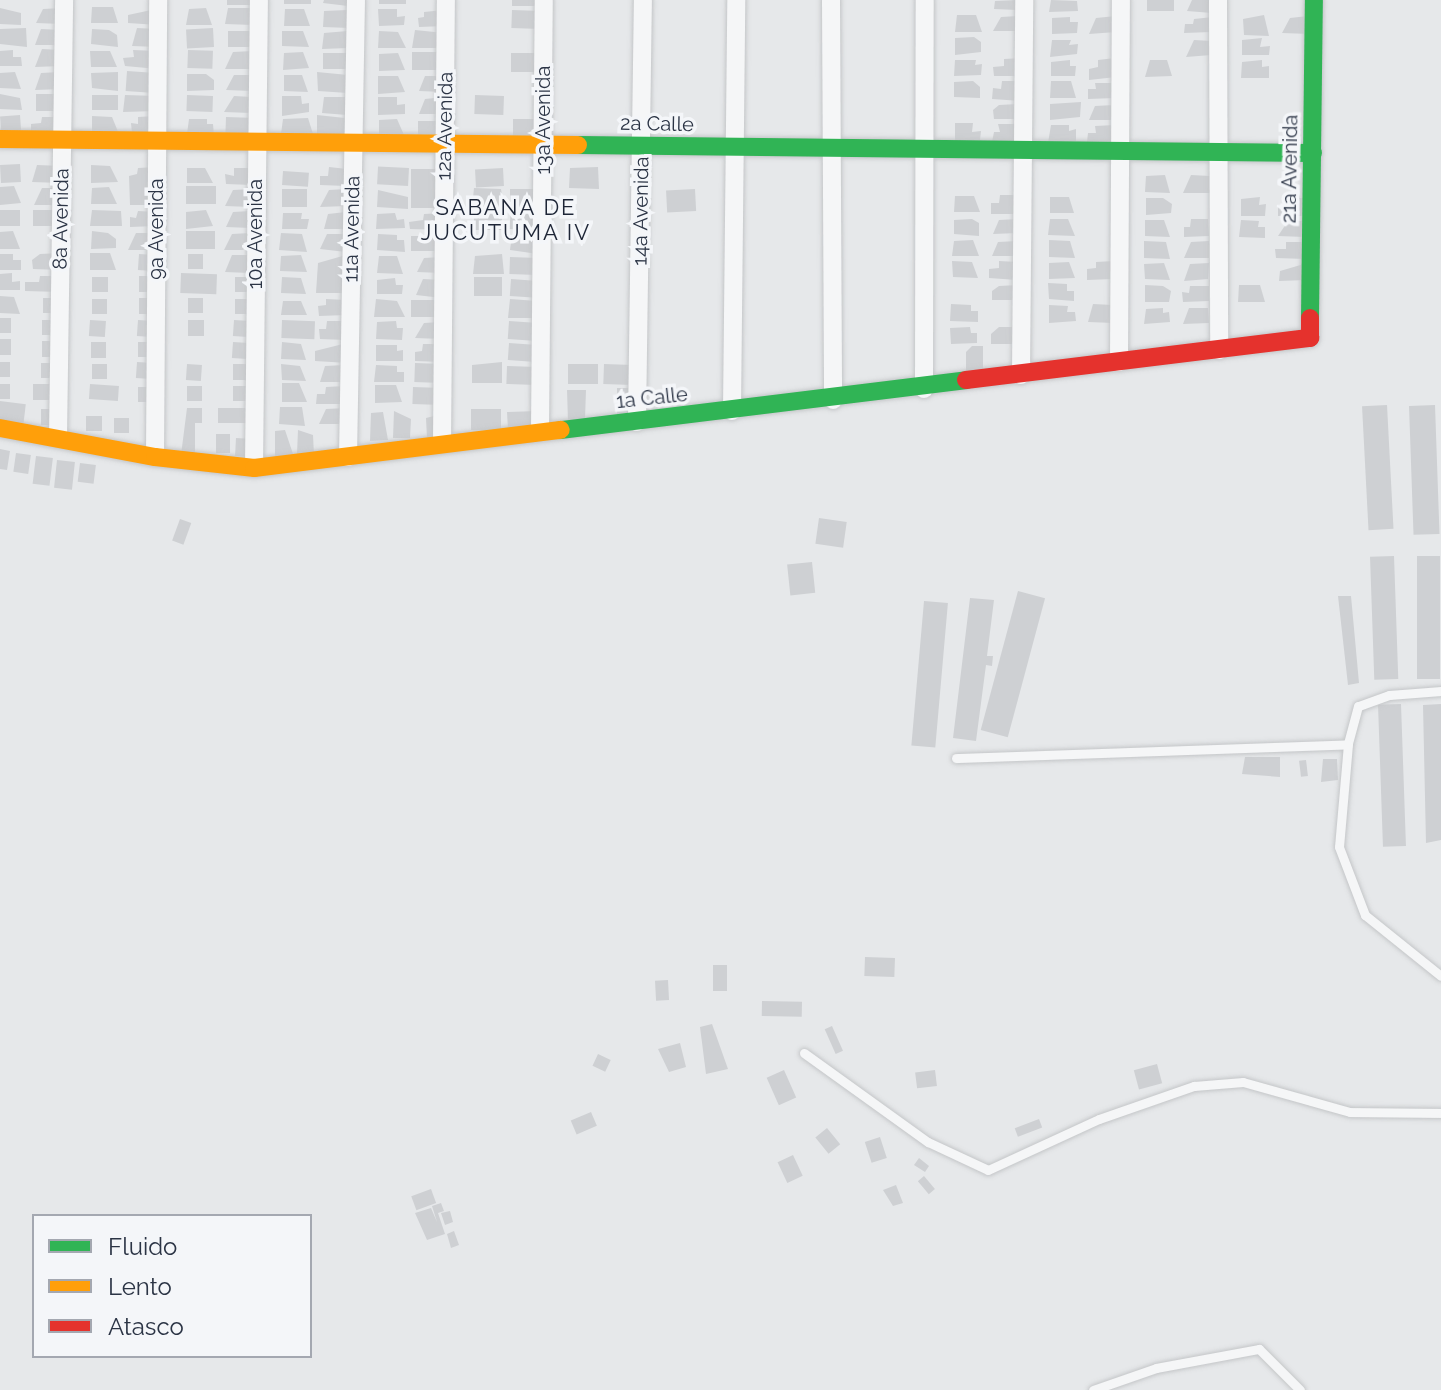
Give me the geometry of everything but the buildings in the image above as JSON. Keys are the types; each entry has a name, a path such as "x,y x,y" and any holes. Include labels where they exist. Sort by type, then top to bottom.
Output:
{"street":[{"name":"8a Avenida","path":"58,438 64,0"},
{"name":"9a Avenida","path":"155,457 158,0"},
{"name":"10a Avenida","path":"254,468 255,142 259,0"},
{"name":"11a Avenida","path":"348,457 356,0"},
{"name":"12a Avenida","path":"442,444 446,0"},
{"name":"13a Avenida","path":"540,432 544,0"},
{"name":"14a Avenida","path":"637,422 643,0"},
{"path":"732,411 736,0"},
{"path":"831,0 833,400"},
{"path":"924,389 925,0"},
{"path":"1021,375 1024,0"},
{"path":"1119,362 1121,0"},
{"path":"1218,0 1219,350"},
{"name":"21a Avenida","path":"1310,338 1314,0"},
{"name":"2a Calle","path":"0,139 1313,153"},
{"name":"1a Calle","path":"0,428 155,457 254,468 924,389 1310,338"}],"lane":[{"path":"1441,691 1389,695 1358,706 1348,744 1339,847 1365,915 1441,976"},
{"path":"956,758 1348,744"},
{"path":"804,1053 928,1142 988,1170 1086,1124 1194,1086 1243,1082 1350,1112 1441,1113"},
{"path":"1093,1390 1156,1368 1259,1349 1300,1390"}],"traffic: fast":[{"path":"1310,318 1314,0"},
{"path":"578,145 1313,153"},
{"path":"561,430 966,380"}],"traffic: slow":[{"path":"0,139 578,145"},
{"path":"0,428 155,457 254,468 561,430"}],"traffic: jam":[{"path":"966,380 1310,338 1310,318"}],"district":[{"name":"SABANA DE JUCUTUMA IV","path":"506,220"}]}
